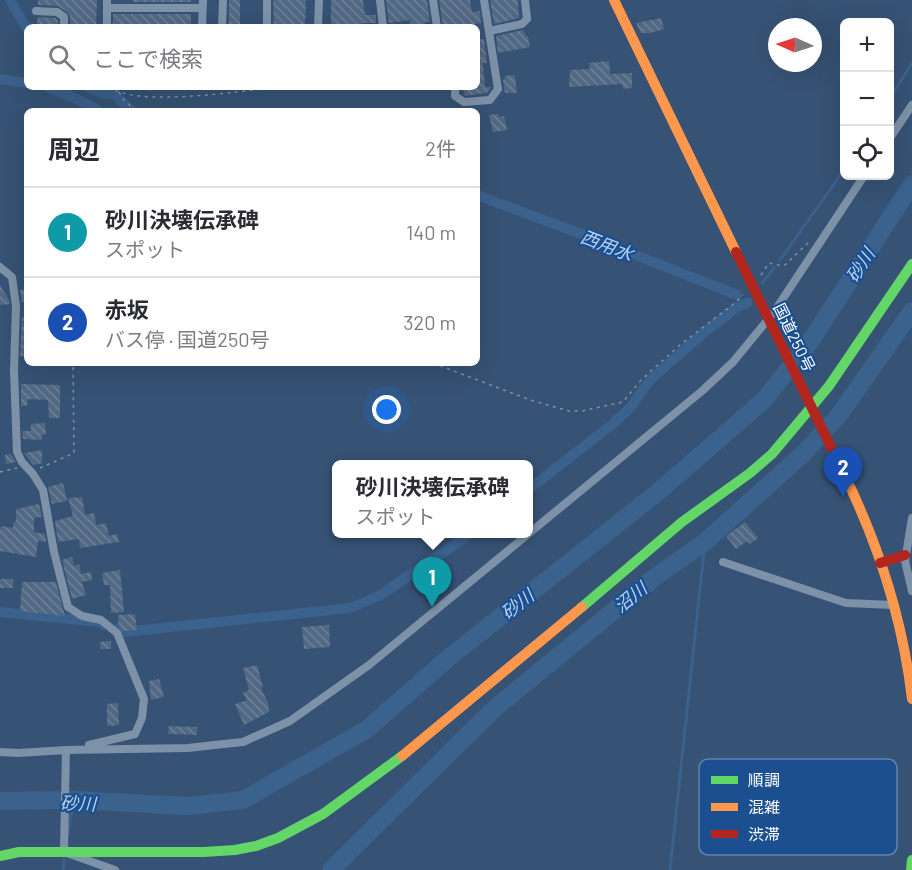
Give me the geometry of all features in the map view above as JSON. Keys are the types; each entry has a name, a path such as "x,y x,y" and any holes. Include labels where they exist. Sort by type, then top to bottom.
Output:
{"main road":[{"name":"国道250号","path":"614,0 866,519 903,643 912,699"},
{"path":"0,856 64,847 215,852 255,846 281,837 314,821 503,675 690,515 738,484 770,456 856,348 912,264"},
{"path":"880,563 905,555"},
{"path":"911,870 912,860"}],"street":[{"path":"222,24 223,0"},
{"path":"267,0 267,24"},
{"path":"318,24 319,0"},
{"path":"380,0 383,24"},
{"path":"433,0 437,24"},
{"path":"455,90 455,96 464,102 490,100 498,89 483,0"},
{"path":"489,31 522,24 527,19 525,0"},
{"path":"107,24 107,4 203,4 202,24"},
{"path":"36,12 57,12 64,17 64,24"},
{"path":"894,132 912,105"},
{"path":"533,531 667,421 733,362 769,319 861,180"},
{"path":"0,267 12,277 16,306 14,371 17,452 43,490 54,552 68,607 82,616 101,620 117,633 144,699 142,718 135,734 66,750"},
{"path":"912,518 905,555 912,591"},
{"path":"0,752 188,748 243,741 290,721 369,665 524,538"},
{"path":"723,562 846,603 893,605"},
{"path":"66,750 64,847 115,870"}],"path":[{"path":"114,90 141,98 251,90"},
{"path":"118,92 133,108"},
{"path":"760,276 769,263 783,266 786,264 810,240"},
{"path":"441,366 530,400 569,411 582,411 623,402 641,380 680,345 746,292"},
{"path":"33,474 41,467 74,453 73,366"},
{"path":"0,472 25,466"}],"building":[{"path":"38,0 97,0 96,24 70,24 70,16 58,6 38,5"},
{"path":"133,0 190,0 191,2 133,2"},
{"path":"229,0 240,0 240,24 229,24"},
{"path":"273,0 306,0 305,24 274,24"},
{"path":"331,0 363,0 365,15 376,15 376,23 331,24"},
{"path":"386,0 427,0 430,22 411,24 410,20 389,23"},
{"path":"439,0 470,0 472,12 480,11 481,23 443,24"},
{"path":"490,0 518,0 519,18 494,24"},
{"path":"113,14 191,14 191,24 113,24"},
{"path":"38,17 58,20 58,24 37,24"},
{"path":"661,18 664,29 650,33 641,33 636,23"},
{"path":"523,30 528,36 530,47 498,53 496,36"},
{"path":"484,39 487,63 483,63 485,87 492,87 487,93 465,96 464,90 480,90 480,40"},
{"path":"609,61 610,74 632,73 632,88 623,89 622,84 569,87 570,70 590,69 589,63"},
{"path":"515,75 517,93 505,93 503,80 505,76"},
{"path":"499,114 499,117 504,116 507,130 493,132 489,115"},
{"path":"0,285 9,300 10,304 0,305"},
{"path":"24,289 24,302 22,302 20,290"},
{"path":"22,317 24,317 22,321 24,324 24,356 20,356"},
{"path":"22,384 60,385 60,418 49,418 48,400 28,399 27,406 21,406"},
{"path":"45,423 46,434 41,435 42,440 23,439 22,431 31,431 31,424"},
{"path":"42,450 42,463 33,465 24,453"},
{"path":"11,454 16,462 6,464 5,455"},
{"path":"63,483 67,501 52,504 48,487"},
{"path":"82,497 85,515 94,513 96,525 106,523 109,536 117,534 119,542 80,548 79,539 58,542 55,521 73,516 68,498"},
{"path":"39,504 42,517 34,518 34,532 45,534 46,542 38,541 36,557 0,551 0,528 2,526 13,528 14,521 16,522 16,509"},
{"path":"745,522 758,538 750,544 747,541 736,549 726,536"},
{"path":"72,557 74,566 79,564 81,574 91,572 92,580 82,582 86,595 72,599 62,560"},
{"path":"120,570 124,612 111,613 110,585 104,585 102,573"},
{"path":"0,579 13,579 13,588 0,588"},
{"path":"22,582 56,582 65,616 20,611"},
{"path":"135,614 137,630 123,631 119,627 118,615"},
{"path":"329,625 330,647 304,649 302,627"},
{"path":"111,641 111,649 100,649 100,642"},
{"path":"257,665 263,687 261,688 268,703 269,712 244,725 235,704 247,700 243,693 249,690 243,668"},
{"path":"159,679 164,697 151,700 149,681"},
{"path":"118,703 119,725 107,726 107,704"},
{"path":"169,726 197,727 197,735 168,734"}],"waterway":[{"name":"西用水","path":"10,0 24,24"},
{"path":"894,92 912,63"},
{"path":"0,79 24,83"},
{"path":"55,90 93,108"},
{"name":"西用水","path":"94,90 104,94 113,93 129,108"},
{"path":"780,260 840,176"},
{"name":"砂川","path":"0,801 73,800 188,806 243,800 366,730 446,660 658,492 764,400 810,342 912,184"},
{"name":"西用水","path":"480,196 737,295"},
{"path":"762,283 774,268"},
{"name":"西用水","path":"747,303 750,299"},
{"path":"533,486 614,423 630,408 650,380 706,331 736,308 747,303"},
{"name":"沼川","path":"331,870 495,708 655,577 705,542 804,453 839,415 912,311"},
{"path":"119,628 124,632 350,608 379,596 464,538"},
{"path":"670,870 705,542"},
{"path":"0,612 100,622 103,625"},
{"path":"68,834 73,800"},
{"path":"63,870 64,859"}],"traffic: fast":[{"path":"582,607 682,522 750,473 772,454 829,386 912,264"},
{"path":"0,856 19,852 204,852 256,846 278,838 323,814 402,756"},
{"path":"911,870 912,860"}],"traffic: slow":[{"path":"614,0 736,252"},
{"path":"845,476 869,530 888,585 903,642 912,699"},
{"path":"402,756 582,607"}],"traffic: jam":[{"path":"736,252 845,476"},
{"path":"880,563 905,555"}],"place":[{"name":"赤坂","path":"843,497"},
{"name":"砂川決壊伝承碑","path":"432,607"}]}
